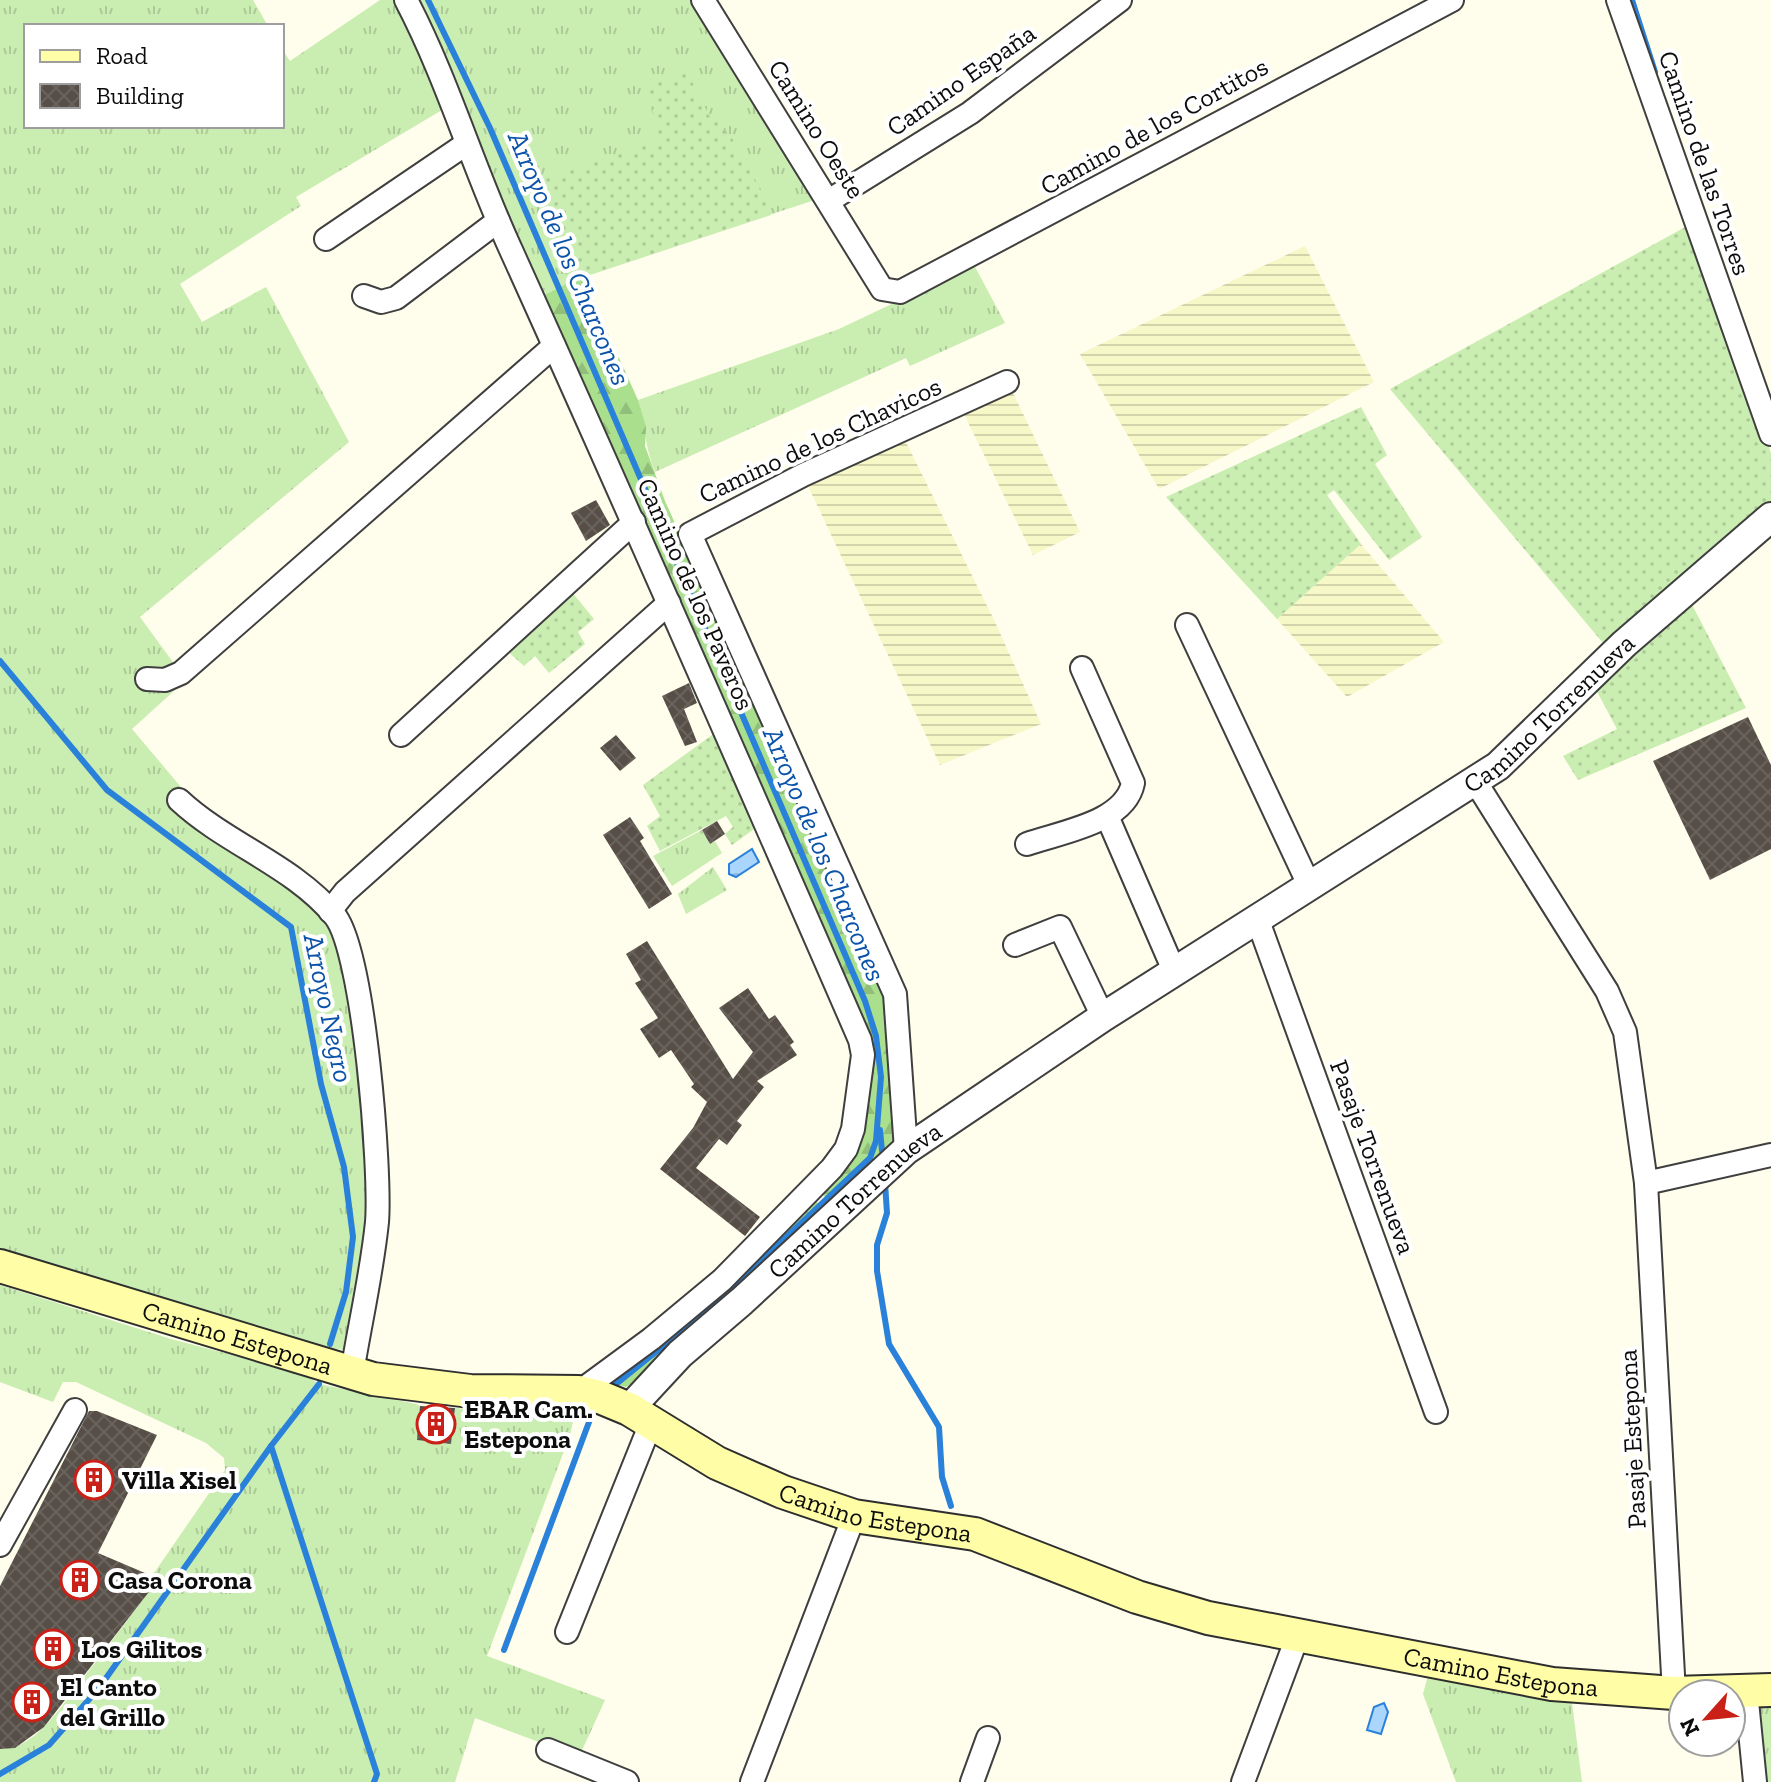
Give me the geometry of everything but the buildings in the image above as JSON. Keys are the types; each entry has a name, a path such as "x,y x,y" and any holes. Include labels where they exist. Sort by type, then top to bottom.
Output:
{"main road":[{"name":"Camino Estepona","path":"0,1266 373,1379 612,1404 717,1463 783,1492 854,1516 975,1534 1137,1597 1293,1647 1552,1684 1667,1692"}],"street":[{"name":"Camino de los Paveros","path":"406,0 438,66 498,221 634,522 862,1048 848,1145 824,1202"},
{"name":"Camino Oeste","path":"703,0 830,200 882,289"},
{"name":"Camino España","path":"830,200 970,113 1120,0"},
{"name":"Camino de los Cortitos","path":"882,289 900,292 1074,203 1247,106 1452,0"},
{"name":"Camino de las Torres","path":"1618,0 1771,434"},
{"path":"326,239 466,144"},
{"path":"364,296 381,302 396,298 498,221"},
{"path":"147,679 165,680 181,673 554,346"},
{"name":"Camino de los Chavicos","path":"906,1150 895,994 690,534 803,475 1007,382"},
{"name":"Camino Torrenueva","path":"612,1404 680,1354 732,1291 824,1202 1103,1017 1498,766 1624,644 1771,517"},
{"path":"401,735 634,522"},
{"path":"330,911 345,892 669,603"},
{"path":"1187,625 1310,887"},
{"path":"1027,844 1107,816 1128,798 1133,783 1082,668"},
{"name":"Pasaje Estepona","path":"1475,781 1622,1019 1646,1183 1673,1678"},
{"path":"179,800 211,828 313,893 342,927 355,974 374,1145 377,1220 352,1373"},
{"path":"1107,816 1175,973"},
{"name":"Pasaje Torrenueva","path":"1258,921 1436,1412"},
{"path":"1015,945 1060,927 1103,1017"},
{"path":"1646,1183 1771,1155"},
{"path":"567,1632 612,1404 651,1339 732,1291"},
{"path":"0,1545 75,1410"},
{"path":"752,1782 854,1516"},
{"path":"1243,1782 1293,1647"},
{"path":"1755,1782 1759,1691"},
{"path":"972,1782 988,1738"},
{"path":"548,1750 627,1782"}],"green space":[{"path":"0,0 253,0 267,24 24,24 24,128 284,128 284,52 290,61 380,0 394,0 435,77 442,110 296,197 301,206 180,284 202,322 266,287 349,442 140,617 186,680 132,729 202,812 317,910 344,956 366,1109 369,1210 365,1259 346,1350 321,1347 0,1253"},
{"path":"413,0 695,0 821,198 582,276 540,297"},
{"path":"687,72 712,121 721,121 727,138 732,138 740,155 744,154 771,215 575,280 543,180 660,139 646,86"},
{"path":"1689,225 1771,453 1771,511 1608,649 1390,389"},
{"path":"1305,246 1374,382 1159,489 1080,354"},
{"path":"974,265 1005,323 910,366 906,358 655,472 638,400 839,329"},
{"path":"582,276 638,400 646,427 645,446 665,501 887,994 896,1143 834,1207 818,1189 851,1155 868,1054 540,297"},
{"path":"1011,389 1080,532 1033,555 963,412"},
{"path":"1361,407 1387,455 1375,464 1422,537 1389,560 1334,490 1327,495 1361,544 1277,619 1166,497"},
{"path":"903,436 995,622 1041,724 940,765 808,486"},
{"path":"1361,544 1444,642 1347,697 1277,619"},
{"path":"571,591 594,619 578,632 585,644 549,673 535,656 524,666 506,650"},
{"path":"1690,601 1746,708 1578,780 1563,756 1617,729 1593,684"},
{"path":"719,730 757,827 732,845 725,834 733,827 726,816 660,851 647,826 660,816 643,785"},
{"path":"702,830 710,844 715,841 722,853 672,886 653,856"},
{"path":"713,867 727,890 686,914 678,894"},
{"path":"815,1200 826,1213 742,1292 732,1282"},
{"path":"0,1285 171,1339 304,1374 319,1384 416,1404 420,1406 418,1440 451,1444 455,1408 506,1412 576,1407 570,1435 487,1656 605,1700 579,1757 475,1718 455,1782 0,1782 0,1748 26,1742 59,1710 158,1580 152,1576 225,1470 224,1458 206,1443 76,1382 63,1382 53,1402 0,1382"},
{"path":"723,1289 734,1301 643,1377 626,1387 601,1381"},
{"path":"1429,1672 1571,1695 1582,1782 1456,1782 1423,1694"},
{"path":"1771,1705 1771,1782 1761,1782 1754,1706"}],"water":[{"path":"752,849 759,862 736,877 729,874 729,864"},
{"path":"1384,1703 1388,1712 1381,1734 1367,1730 1374,1707"}],"waterway":[{"name":"Arroyo de los Charcones","path":"428,0 490,128 865,1001 876,1036 881,1077 876,1141 870,1158 720,1300 610,1389"},
{"path":"1632,0 1655,72"},
{"name":"Arroyo Negro","path":"0,661 107,790 291,927 321,1084 344,1167 353,1237 346,1292 330,1344"},
{"path":"880,1130 882,1151"},
{"path":"885,1183 887,1213 877,1245 877,1271 889,1344 939,1427 942,1477 951,1506"},
{"path":"319,1384 271,1446 377,1774 374,1782"},
{"name":"Arroyo de los Charcones","path":"504,1650 595,1406"},
{"name":"Arroyo Negro","path":"0,1774 49,1745 99,1688 271,1446"}],"place":[{"name":"EBAR Cam. Estepona","path":"436,1424"},
{"name":"Villa Xisel","path":"94,1480"},
{"name":"Casa Corona","path":"80,1580"},
{"name":"Los Gilitos","path":"53,1649"},
{"name":"El Canto del Grillo","path":"32,1702"}]}
